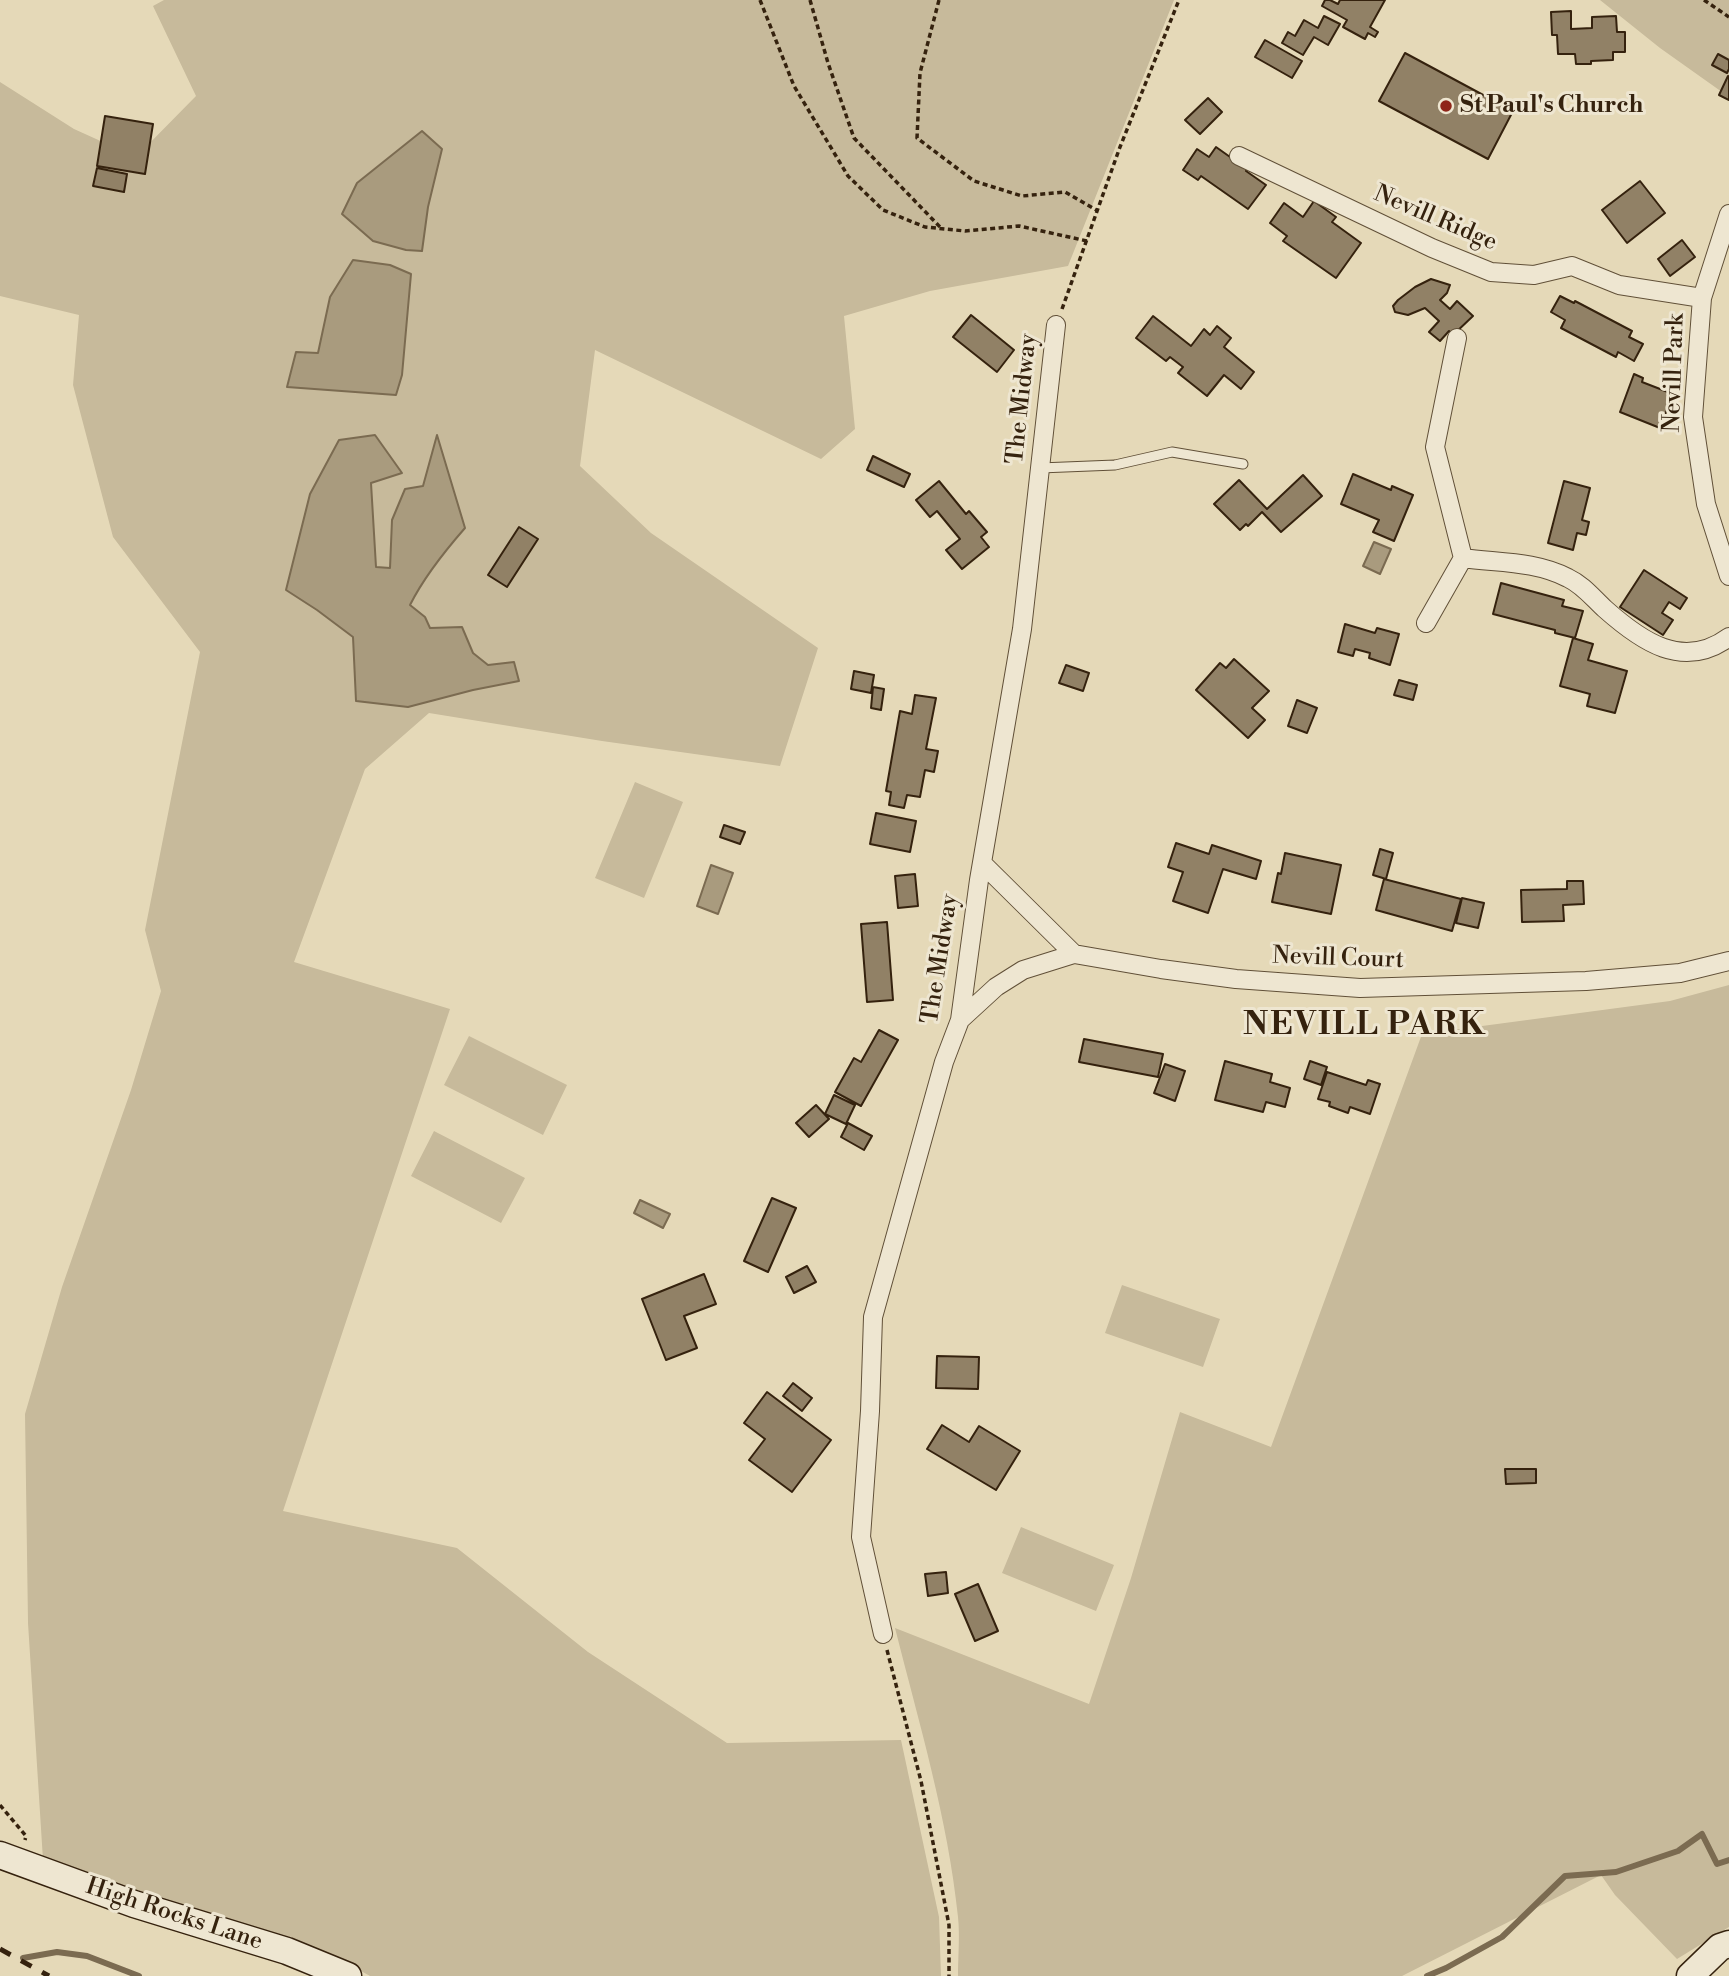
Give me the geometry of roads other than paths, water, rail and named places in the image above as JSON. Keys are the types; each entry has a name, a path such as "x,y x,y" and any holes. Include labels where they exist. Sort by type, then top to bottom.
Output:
{"street":[{"name":"Nevill Ridge","path":"1239,156 1432,248 1492,272 1534,275 1573,266 1619,285 1702,298"},
{"name":"Nevill Park","path":"1729,214 1702,298 1693,417 1706,505 1729,576"},
{"name":"The Midway","path":"883,1634 861,1537 870,1411 873,1317 944,1062 960,1020 979,880 1022,629 1056,325"},
{"path":"1426,623 1463,558 1434,447 1457,338"},
{"path":"1463,558 1527,564 1570,578 1639,637 1657,646 1675,650 1705,650 1729,637"},
{"path":"960,1020 996,987 1023,970 1074,954 983,864"},
{"name":"Nevill Court","path":"1074,954 1236,979 1360,988 1586,981 1680,973 1729,961"},
{"name":"High Rocks Lane","path":"8,1858 134,1904 287,1951 348,1976"},
{"path":"1690,1976 1720,1947 1729,1944"}],"lane":[{"path":"1040,468 1115,465 1172,452 1243,464"}],"waterway":[{"path":"1427,1976 1502,1937 1565,1876 1616,1872 1678,1851 1702,1834 1717,1864 1729,1860"},
{"path":"23,1958 57,1952 87,1956 139,1976"}],"railway":[{"path":"0,1949 49,1976"}],"place":[{"name":"St Paul's Church","path":"1446,106"}],"district":[{"name":"NEVILL PARK","path":"1365,1026"}]}
